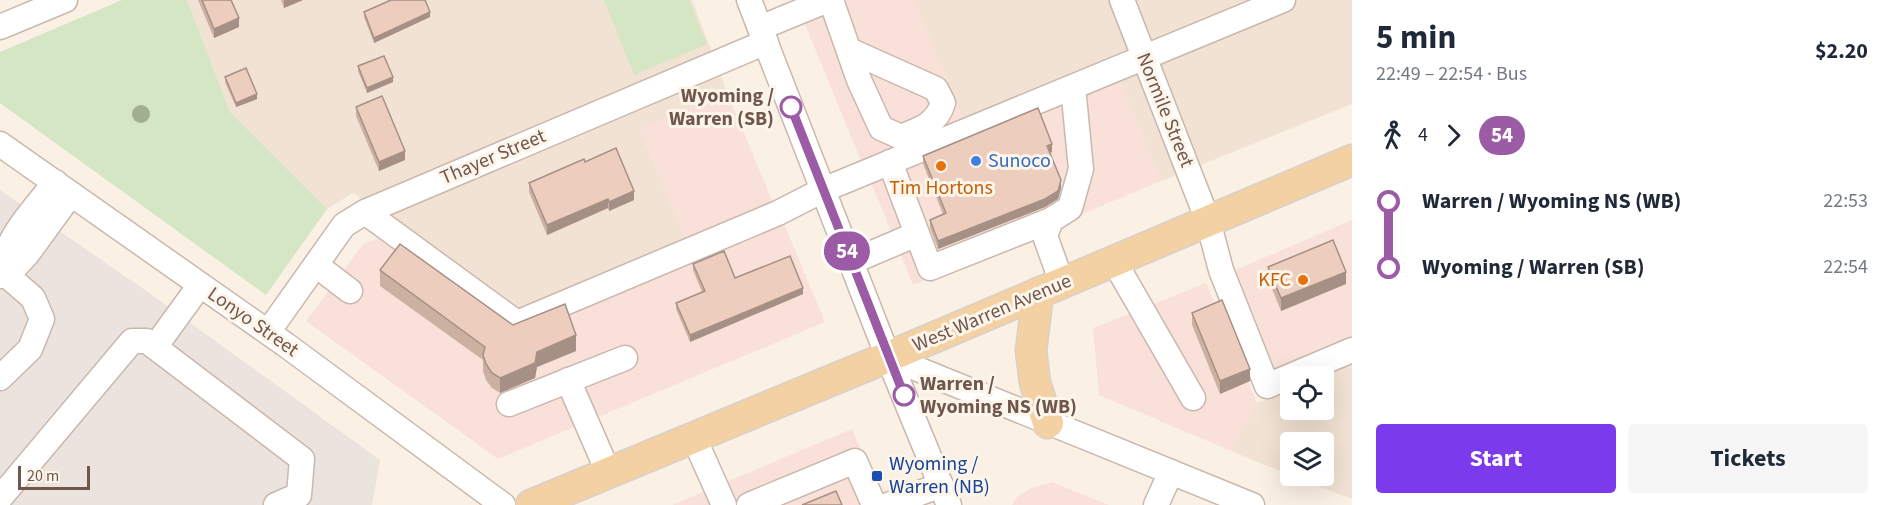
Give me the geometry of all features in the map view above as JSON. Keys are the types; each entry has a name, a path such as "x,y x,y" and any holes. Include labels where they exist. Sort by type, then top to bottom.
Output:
{"main road":[{"name":"West Warren Avenue","path":"531,505 563,499 609,474 1352,160"},
{"path":"1048,423 1035,383 1031,351 1050,288"}],"street":[{"path":"0,27 65,0"},
{"path":"749,0 888,357 945,495 888,505"},
{"path":"829,0 849,50"},
{"name":"Thayer Street","path":"268,332 344,225 365,212 763,35 829,0"},
{"name":"Normile Street","path":"1122,0 1208,220 1221,270 1267,386 1352,350"},
{"path":"365,212 517,323 778,213 823,190 1282,0"},
{"path":"890,162 930,268 1051,220 1070,208 1081,169 1073,87"},
{"name":"Lonyo Street","path":"0,144 268,332 503,505"},
{"path":"0,378 30,349 42,320 33,298 2,274 3,259 11,241 63,188"},
{"path":"1050,288 1045,236 1051,220"},
{"path":"851,262 917,234"},
{"path":"1114,261 1193,398"},
{"path":"316,265 350,291"},
{"path":"155,347 200,285"},
{"path":"0,498 132,341 147,341 302,459 299,495 276,505"},
{"path":"888,357 1252,505"},
{"path":"509,404 624,358"},
{"path":"568,380 609,474"},
{"path":"694,438 724,505"},
{"path":"749,505 855,461 874,505"},
{"path":"1156,505 1172,472"}],"shaded area":[{"path":"187,0 692,0 727,92 640,129 687,242 517,310 353,193 327,209 230,112"},
{"path":"795,0 914,0 964,122 862,163"},
{"path":"914,0 1352,0 1352,104 1161,181 1119,78 964,122"},
{"path":"1119,78 1161,181 913,285 870,180"},
{"path":"727,92 774,205 687,242 640,128"},
{"path":"0,190 142,288 380,460 372,505 0,505"},
{"path":"782,219 825,322 498,459 306,321 364,243 381,238 514,333"},
{"path":"1352,220 1352,340 1290,366 1280,366 1280,370 1269,375 1226,274"},
{"path":"1206,283 1257,403 1231,451 1099,395 1093,328"},
{"path":"1352,363 1352,499 1318,486 1334,486 1334,432 1280,432 1280,471 1231,451 1257,403 1280,393 1280,420 1334,420 1334,371"},
{"path":"852,429 884,505 672,505"},
{"path":"1052,482 1109,505 1012,505 1017,497 1029,489"}],"green space":[{"path":"122,0 187,0 230,112 327,209 266,295 0,103 0,52"},
{"path":"604,0 689,0 707,44 634,75"}],"building":[{"path":"202,0 231,0 239,18 214,29"},
{"path":"391,0 425,0 430,12 374,38 364,12"},
{"path":"384,56 393,77 367,88 358,66"},
{"path":"246,68 257,94 236,103 225,77"},
{"path":"382,96 405,151 379,162 356,107"},
{"path":"1038,108 1052,144 1047,146 1061,180 1058,191 1045,199 938,241 930,220 946,213 923,156"},
{"path":"616,148 634,191 609,202 608,199 547,225 529,183"},
{"path":"1333,240 1346,272 1281,298 1268,267"},
{"path":"400,244 513,325 565,304 576,335 537,352 535,363 500,378 492,373 486,364 483,355 485,347 380,270"},
{"path":"724,251 735,278 790,256 803,288 690,335 676,303 705,291 693,264"},
{"path":"1222,300 1250,369 1220,381 1192,313"},
{"path":"836,491 842,505 802,505"}],"bus line":[{"name":"54","path":"791,107 904,395"}],"place":[{"name":"Wyoming / Warren (SB)","path":"791,107"},
{"name":"Sunoco","path":"976,161"},
{"name":"Tim Hortons","path":"941,166"},
{"name":"KFC","path":"1303,280"},
{"name":"Warren / Wyoming NS (WB)","path":"904,395"},
{"name":"Wyoming / Warren (NB)","path":"877,476"}]}
